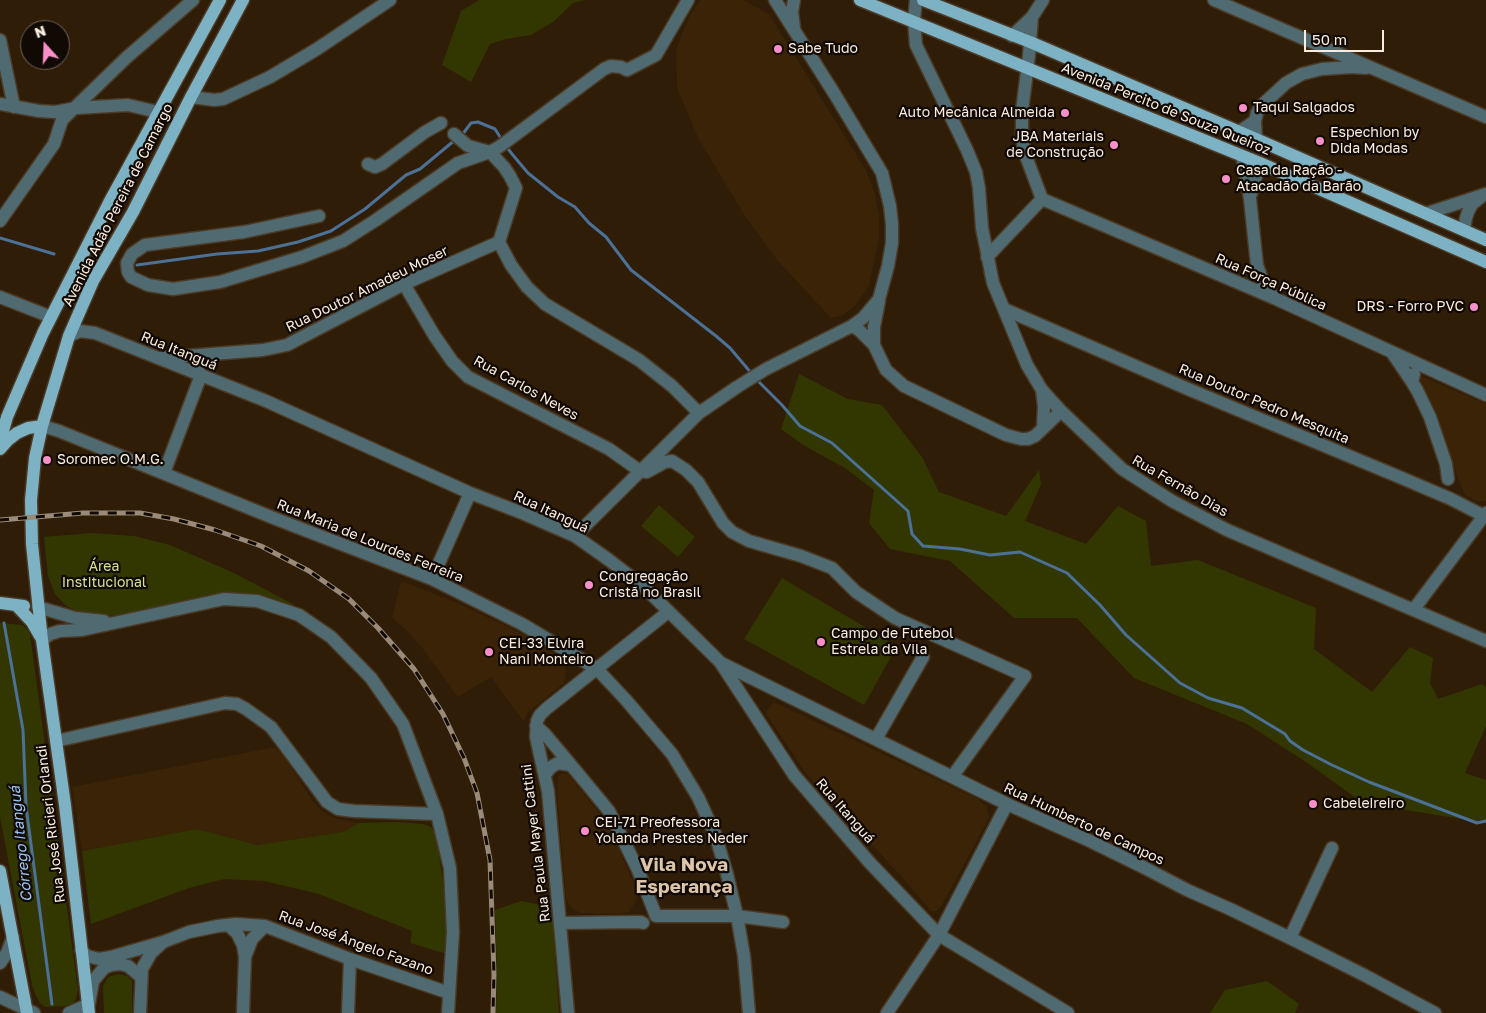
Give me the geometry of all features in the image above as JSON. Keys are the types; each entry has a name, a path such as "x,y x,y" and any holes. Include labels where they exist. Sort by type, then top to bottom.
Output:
{"main road":[{"name":"Avenida Adão Pereira de Camargo","path":"42,640 32,544 31,500 35,458 42,426 69,336 93,281 133,212 243,0"},
{"name":"Avenida Percito de Souza Queiroz","path":"860,0 1260,163 1483,261"},
{"name":"Avenida Percito de Souza Queiroz","path":"924,0 1030,42 1486,240"},
{"name":"Avenida Adão Pereira de Camargo","path":"0,442 7,417 26,370 51,317 110,201 217,2"},
{"path":"1260,163 1271,158 1284,158 1337,180 1353,181"},
{"path":"1464,230 1466,241 1471,250 1483,261"},
{"path":"0,449 18,433 28,428 42,426"},
{"path":"5,605 38,607"},
{"path":"5,605 32,622 42,640"},
{"name":"Rua José Ricieri Orlandi","path":"42,640 65,805 89,1008"},
{"path":"0,871 3,901 13,937 29,1012"}],"street":[{"path":"0,221 54,144 62,120 126,58 193,0"},
{"path":"191,97 214,100 223,99 270,78 390,0"},
{"path":"319,216 244,232 145,245 132,254 127,263 128,272 131,276 148,285 173,288 220,282 302,257 343,241 458,164 495,150 604,69 611,66 627,70 656,55 688,0"},
{"path":"775,0 882,173 890,206 892,243 874,327 874,345"},
{"path":"794,0 792,12 794,30"},
{"name":"Rua Fernão Dias","path":"916,0 914,21 916,45 968,150 976,172 982,228 994,283 1027,365 1042,390 1061,411 1122,469 1172,501 1227,530 1486,641"},
{"path":"1214,0 1486,116"},
{"path":"1012,36 1032,17 1045,1"},
{"path":"987,257 1042,199 1024,151 1022,134 1022,111 1028,69 1032,17"},
{"path":"0,40 14,107"},
{"path":"1334,69 1339,59 1336,52"},
{"path":"1256,139 1257,113 1261,106 1293,78 1310,71 1352,67 1375,69"},
{"path":"0,104 39,112 55,112 76,108 128,104 158,112"},
{"path":"1239,132 1256,121"},
{"path":"368,164 375,167 382,164 425,132 441,123"},
{"path":"454,134 468,146 495,150"},
{"path":"495,150 516,188 499,242 527,287 545,304 639,360 672,386 699,413"},
{"path":"1242,156 1250,199 1257,265 1263,282 1274,298"},
{"path":"1250,199 1260,163"},
{"path":"1428,214 1484,195"},
{"path":"1464,230 1466,218 1472,204 1484,195"},
{"name":"Rua Força Pública","path":"1042,199 1274,298 1486,395"},
{"name":"Rua Doutor Amadeu Moser","path":"158,358 263,350 287,345 404,284 499,242"},
{"path":"1244,285 1252,277 1257,265"},
{"name":"Rua Carlos Neves","path":"404,284 447,355 468,377 609,449 640,471"},
{"path":"0,297 51,317"},
{"path":"575,536 699,413 762,372 852,326 863,318 879,299"},
{"name":"Rua Doutor Pedro Mesquita","path":"1004,309 1485,515"},
{"path":"1014,333 1018,324 1029,320"},
{"path":"852,326 859,330 874,345 886,370 904,386 1014,438 1028,439 1034,436 1061,411"},
{"name":"Rua Itanguá","path":"69,336 80,331 95,333 266,402 470,493 575,536 644,587 720,662 794,775 870,863 940,935 1063,1012"},
{"path":"164,473 201,375 197,370 197,362 207,354"},
{"path":"1393,354 1418,390 1430,417 1446,464 1451,499"},
{"path":"1412,382 1416,364"},
{"path":"1042,390 1044,406 1043,428"},
{"name":"Rua Maria de Lourdes Ferreira","path":"42,426 59,431 276,519 432,579 522,624 597,669 672,754 698,797 715,834 737,916 744,956 749,1013"},
{"path":"640,471 647,472 665,462 672,461 686,470 698,482 723,523 732,532 749,541 801,556 832,568 856,592 895,618 1025,676 952,777"},
{"path":"1437,494 1448,479"},
{"path":"432,579 470,493"},
{"path":"1414,609 1485,515"},
{"path":"42,640 50,634 60,631 82,630 224,599 257,601 299,615 331,637 371,678 403,724 437,814 450,868 453,932 448,1013"},
{"path":"38,607 75,618 103,621 146,616"},
{"path":"668,612 546,708 540,715 536,726 553,743 609,811 638,870 656,916 737,916 783,922"},
{"path":"876,739 923,657"},
{"name":"Rua Humberto de Campos","path":"720,662 1007,804 1090,841 1187,890 1290,938 1434,1013"},
{"path":"750,706 750,696 756,689 762,686 771,687"},
{"path":"56,741 225,703 237,704 271,727 326,802 338,809 437,814"},
{"name":"Rua Paula Mayer Cattini","path":"536,726 548,792 568,1013"},
{"path":"538,744 553,743"},
{"path":"542,759 571,765"},
{"path":"545,774 558,763"},
{"path":"887,1013 940,935 1007,804"},
{"path":"1290,938 1332,848"},
{"path":"560,923 643,923"},
{"path":"228,925 237,933 243,946 245,957 244,1013"},
{"name":"Rua José Ângelo Fazano","path":"81,950 87,956 111,957 163,942 189,932 228,925 265,926 449,992"},
{"path":"245,957 252,939 265,926"},
{"path":"0,963 8,953 13,937"},
{"path":"140,1013 142,969 156,948 163,942"},
{"path":"348,1013 350,958"},
{"path":"68,1013 89,1008 93,981 104,968 120,964 128,966 141,978"},
{"path":"0,997 29,1012"}],"shaded area":[{"path":"700,0 743,0 769,14 866,170 875,194 879,216 879,238 869,286 856,305 842,316 831,318 777,260 743,213 698,138 677,88 676,49 690,15"},
{"path":"1421,376 1486,404 1486,501 1476,501 1465,495 1436,411 1420,380"},
{"name":"CEI-33 Elvira Nani Monteiro","path":"401,581 458,603 535,640 558,657 566,671 564,683 528,712 524,722 491,677 458,697 422,648 392,618"},
{"path":"774,702 978,799 987,807 989,818 942,905 936,911 931,911 806,774 765,712"},
{"path":"275,747 285,758 314,803 325,813 337,819 359,823 343,832 257,845 197,829 82,851 72,787"},
{"name":"CEI-71 Preofessora Yolanda Prestes Neder","path":"563,773 568,774 600,814 618,847 636,888 637,899 629,912 618,914 580,913 570,907 566,899 557,792 558,776"}],"green space":[{"path":"479,0 586,0 573,3 553,22 531,35 490,44 471,82 442,65 461,11"},
{"path":"799,374 848,399 882,405 922,457 939,492 1006,516 1039,470 1041,484 1025,521 1086,544 1118,506 1146,521 1151,566 1198,560 1316,608 1314,649 1372,692 1410,647 1433,658 1430,683 1438,699 1482,684 1486,687 1486,726 1465,773 1486,780 1486,823 1363,803 1306,762 1247,724 1134,678 1077,618 1014,618 950,561 890,549 869,523 874,490 845,468 803,445 781,429"},
{"path":"659,505 695,537 678,557 641,526"},
{"name":"Área Institucional","path":"91,533 134,536 170,545 234,573 293,604 258,595 128,615 100,616 79,612 66,606 55,594 48,576 44,537"},
{"name":"Campo de Futebol Estrela da Vila","path":"782,578 897,646 864,705 744,639"},
{"path":"0,623 22,625 30,634 78,990 76,999 72,1004 66,1006 45,1007 40,1003 32,985 0,817"},
{"path":"398,822 423,824 431,827 436,834 447,909 447,954 410,943 412,931 319,894 264,881 224,879 189,888 91,924 82,851 197,829 257,845 343,832 359,823"},
{"path":"521,901 545,906 552,911 559,1013 496,1013 495,910"},
{"path":"118,974 127,976 132,981 132,1013 104,1013 103,986 108,977"},
{"path":"1267,981 1299,1004 1295,1013 1210,1013 1225,990"}],"waterway":[{"path":"462,135 471,123 478,122 495,129 502,140"},
{"path":"137,265 217,254 258,251 298,242 331,231 365,209 406,175 420,169 455,140"},
{"path":"505,145 528,173 558,197 575,207 589,223 606,237 631,270 730,348 752,374"},
{"path":"0,238 54,254"},
{"path":"756,379 800,426 832,443 908,511 912,534 923,546 960,549 990,555 1020,552 1067,573 1100,605 1126,635 1180,683 1208,698 1242,708 1285,734 1290,741 1303,750 1369,782 1477,823 1486,821"},
{"name":"Córrego Itanguá","path":"4,623 23,730 26,806 52,1004"}],"railway":[{"path":"0,520 83,513 140,513 174,519 215,530 261,546 309,571 349,599 378,628 414,669 443,714 464,758 477,793 490,860 494,974 493,1013"}],"place":[{"name":"Sabe Tudo","path":"778,49"},
{"name":"Taqui Salgados","path":"1243,108"},
{"name":"Auto Mecânica Almeida","path":"1065,113"},
{"name":"Espechion by Dida Modas","path":"1320,141"},
{"name":"JBA Materiais de Construção","path":"1114,145"},
{"name":"Casa da Ração - Atacadão da Barão","path":"1226,179"},
{"name":"DRS - Forro PVC","path":"1474,307"},
{"name":"Soromec O.M.G.","path":"47,460"},
{"name":"Congregação Cristã no Brasil","path":"589,585"},
{"name":"Campo de Futebol Estrela da Vila","path":"821,642"},
{"name":"CEI-33 Elvira Nani Monteiro","path":"489,652"},
{"name":"Cabeleireiro","path":"1313,804"},
{"name":"CEI-71 Preofessora Yolanda Prestes Neder","path":"585,831"}],"district":[{"name":"Vila Nova Esperança","path":"684,876"}]}
